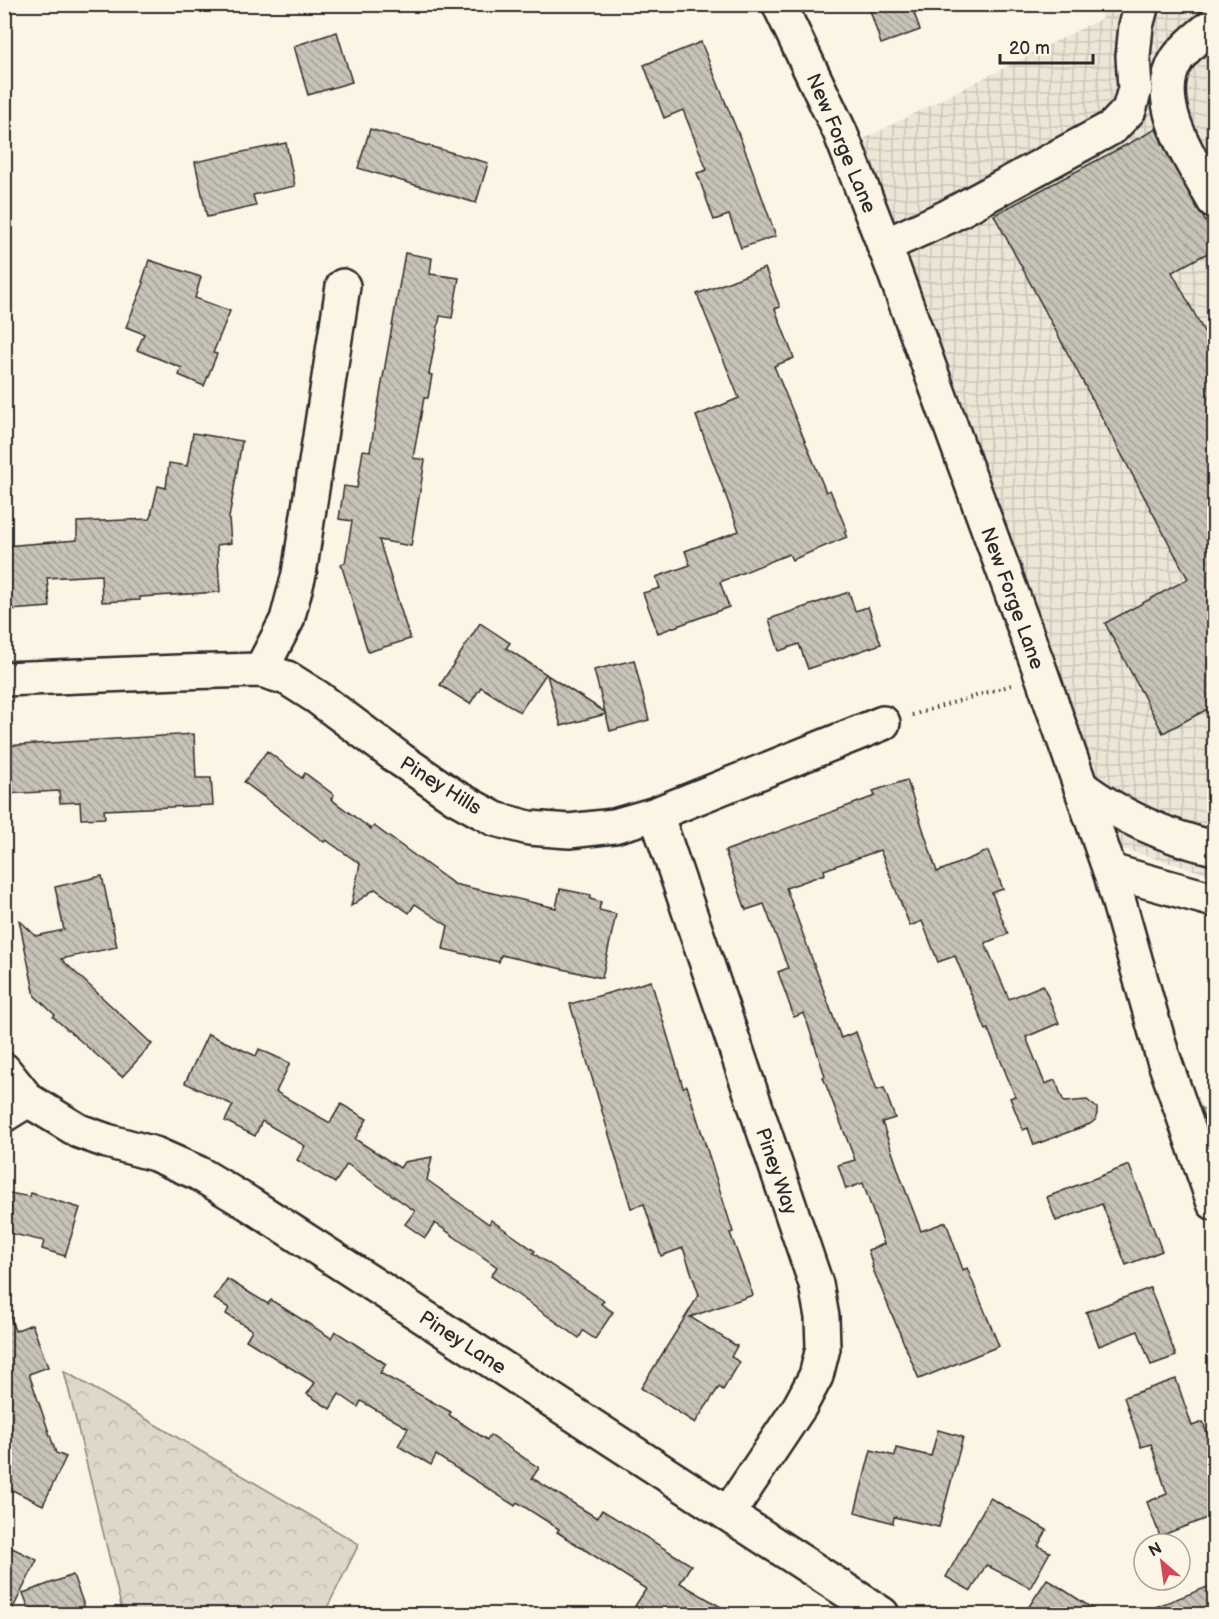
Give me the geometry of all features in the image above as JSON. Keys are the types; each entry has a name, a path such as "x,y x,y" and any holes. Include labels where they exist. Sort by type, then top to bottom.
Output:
{"street":[{"name":"New Forge Lane","path":"779,4 840,132 1042,676 1110,872 1162,1054 1215,1203"},
{"path":"884,246 947,217 1113,127 1129,110 1135,89 1133,56 1136,26 1142,4"},
{"path":"1215,24 1189,45 1176,61 1169,79 1172,116 1180,137 1215,201"},
{"path":"261,670 287,620 299,574 343,286"},
{"name":"Piney Hills","path":"4,679 261,670 287,678 317,697 400,760 455,797 495,819 529,828 569,831 614,826 656,814 883,723"},
{"path":"1081,787 1099,801 1156,830 1215,848"},
{"name":"Piney Way","path":"656,814 816,1284 822,1317 823,1348 816,1376 800,1406 728,1514"},
{"path":"1110,872 1215,900"},
{"name":"Piney Lane","path":"4,1070 16,1108 107,1142 155,1154 198,1173 248,1203 882,1614"}],"path":[{"path":"883,723 1042,676"}],"shaded area":[{"path":"1098,5 1214,5 1214,876 1120,848 928,306 860,141 1102,18"}],"green space":[{"path":"1201,1108 1214,1112 1214,1145"},
{"path":"64,1371 359,1544 328,1606 328,1614 123,1614"}],"building":[{"path":"868,4 911,4 920,30 881,44"},
{"path":"337,32 352,82 308,95 294,46"},
{"path":"701,42 747,155 776,236 741,248 729,215 714,220 697,173 707,170 683,110 664,118 644,65"},
{"path":"370,129 488,163 476,203 358,168"},
{"path":"1156,129 1170,160 1215,238 1215,249 1172,272 1215,352 1215,705 1163,733 1105,623 1188,579 994,215"},
{"path":"286,143 295,186 253,195 256,206 207,217 195,162"},
{"path":"405,253 432,258 430,274 459,278 452,318 440,316 429,374 432,375 428,398 424,398 413,458 425,460 411,546 379,540 410,639 368,652 341,564 345,563 352,521 339,519 344,486 357,488 363,450 370,451"},
{"path":"149,260 201,277 195,298 230,311 213,353 217,354 204,386 179,375 182,368 137,350 144,334 126,327 144,283 142,282"},
{"path":"765,268 780,307 775,309 794,358 774,366 826,492 830,490 847,531 844,532 847,537 792,560 789,554 720,582 729,607 658,633 643,593 660,588 656,577 690,565 685,551 739,531 696,416 739,398 697,294"},
{"path":"193,433 242,441 229,518 231,543 217,545 220,592 102,602 101,575 47,578 50,607 10,610 5,546 77,540 77,522 150,519 158,486 166,488 169,463 187,466"},
{"path":"849,592 855,611 868,607 881,644 808,669 799,644 779,651 769,619"},
{"path":"480,623 510,643 506,648 546,674 520,712 481,687 470,704 440,685"},
{"path":"634,660 649,720 610,731 606,714 561,726 547,675 605,712 594,670"},
{"path":"194,734 196,778 211,778 213,805 104,810 105,818 81,819 80,802 60,803 59,791 4,794 4,746"},
{"path":"267,751 302,778 305,773 334,795 331,799 371,829 374,826 454,884 556,908 560,889 591,895 590,899 601,902 599,910 616,914 602,978 501,955 499,962 443,949 448,926 415,904 409,913 375,889 351,906 360,864 326,840 324,842 244,782"},
{"path":"907,780 937,872 988,851 1003,889 992,893 1008,934 985,943 1009,999 1043,985 1059,1023 1026,1037 1045,1084 1055,1080 1064,1102 1087,1100 1097,1108 1095,1120 1090,1124 1034,1145 1028,1128 1023,1130 1010,1098 1015,1096 955,956 938,962 922,921 910,926 880,850 824,870 825,874 786,888 841,1038 856,1032 877,1090 884,1088 895,1118 882,1122 921,1231 946,1222 963,1270 967,1268 999,1346 919,1379 872,1267 868,1250 884,1244 863,1183 846,1189 838,1165 855,1160 823,1077 825,1076 804,1013 794,1017 778,972 788,968 764,904 746,910 725,851 875,796 873,791"},
{"path":"102,876 117,947 61,959 152,1044 122,1077 53,1017 55,1015 35,996 19,920 36,936 64,930 55,887"},
{"path":"651,981 683,1087 687,1086 733,1232 730,1233 753,1295 690,1317 737,1346 731,1357 740,1362 723,1390 719,1387 695,1423 641,1388 699,1295 683,1248 661,1256 644,1204 631,1208 570,1004"},
{"path":"208,1034 256,1056 259,1049 290,1063 276,1092 330,1123 341,1104 367,1119 355,1139 400,1168 404,1162 432,1157 427,1180 489,1224 491,1220 535,1251 533,1253 604,1301 601,1304 613,1312 595,1339 583,1331 579,1338 491,1276 497,1267 435,1223 425,1238 405,1224 415,1211 347,1164 335,1183 297,1160 305,1146 262,1121 255,1136 225,1121 233,1105 185,1083"},
{"path":"1129,1165 1162,1251 1126,1265 1102,1204 1056,1221 1047,1197"},
{"path":"4,1192 30,1197 31,1193 80,1208 65,1256 42,1249 44,1241 4,1232"},
{"path":"227,1279 268,1304 271,1300 331,1338 335,1331 386,1364 380,1373 451,1412 449,1415 487,1440 490,1435 539,1468 532,1478 597,1518 602,1510 691,1565 680,1583 733,1614 648,1614 635,1606 646,1589 557,1532 559,1529 517,1502 515,1506 436,1455 431,1465 398,1446 408,1428 361,1401 358,1407 339,1394 330,1409 307,1394 315,1383 246,1340 252,1330 226,1314 229,1308 214,1299"},
{"path":"1150,1288 1176,1356 1151,1365 1138,1331 1099,1346 1086,1312"},
{"path":"9,1313 15,1331 32,1324 48,1367 29,1374 56,1453 66,1457 43,1505 4,1486 4,1449 12,1433 4,1409 4,1314"},
{"path":"1176,1379 1192,1426 1203,1422 1215,1456 1215,1515 1170,1532 1158,1532 1147,1502 1167,1494 1151,1444 1141,1447 1124,1397"},
{"path":"938,1430 963,1437 939,1527 894,1517 893,1523 855,1512 871,1450 895,1456 896,1448 931,1456"},
{"path":"990,1498 1047,1530 1038,1546 1050,1552 1030,1588 986,1565 971,1591 946,1577"},
{"path":"4,1544 37,1560 10,1614 4,1614"},
{"path":"73,1575 87,1614 31,1614 23,1593"},
{"path":"1047,1579 1101,1614 1024,1614"},
{"path":"1215,1584 1215,1614 1140,1614 1140,1613"}]}
